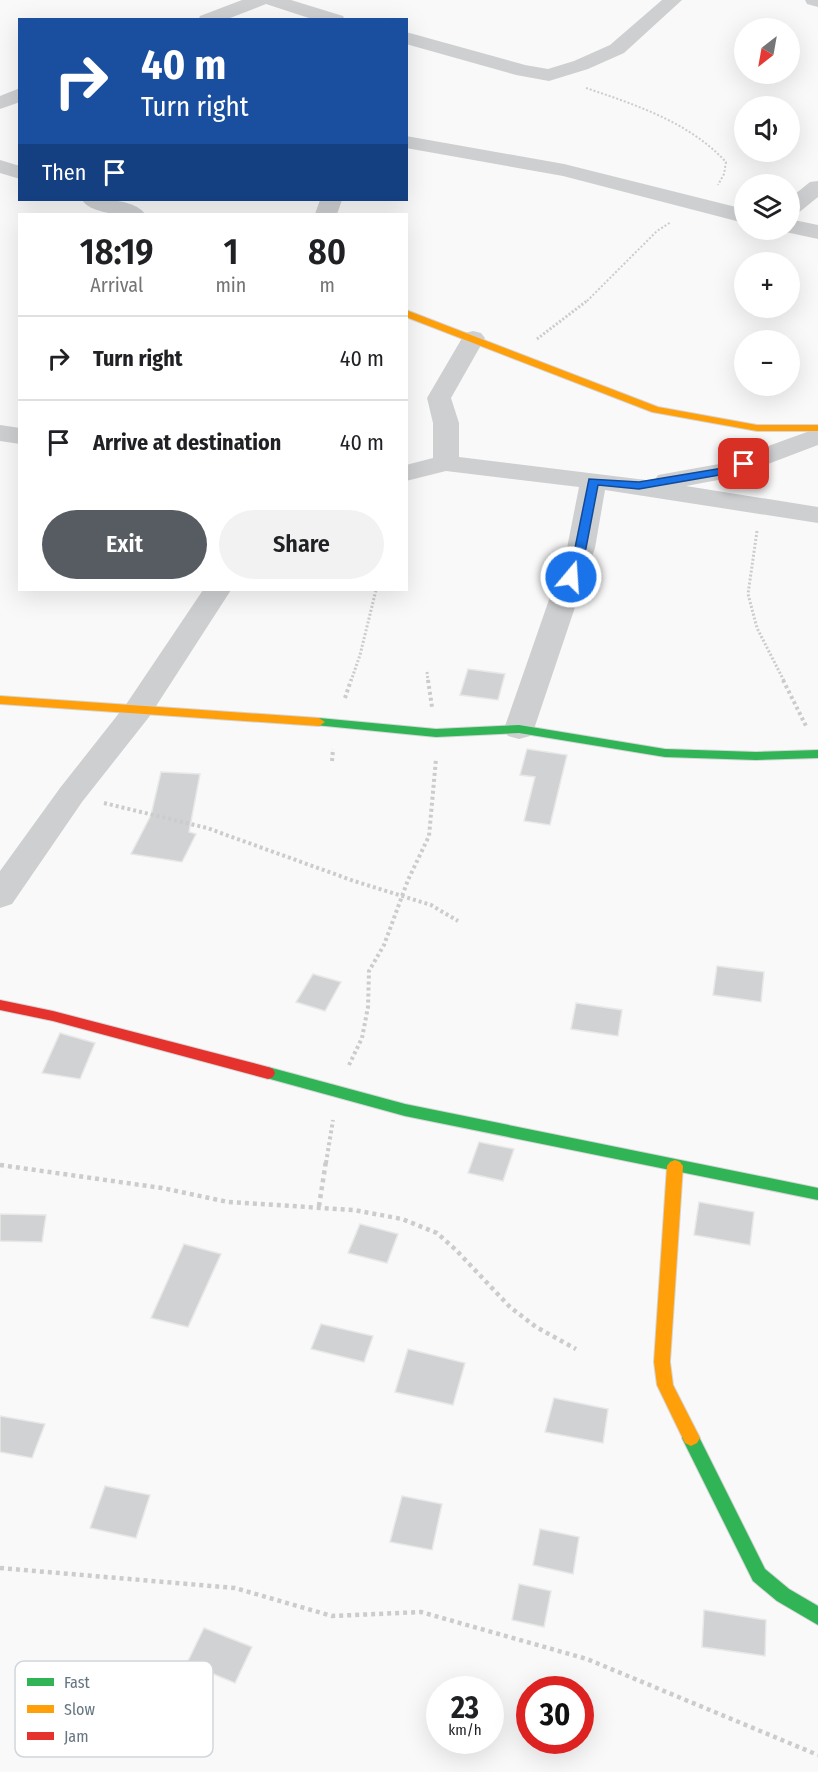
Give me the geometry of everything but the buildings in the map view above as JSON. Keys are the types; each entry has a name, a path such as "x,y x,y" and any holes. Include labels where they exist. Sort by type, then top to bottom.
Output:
{"street":[{"path":"212,18 259,0"},
{"path":"272,0 330,18"},
{"path":"408,39 523,71 549,75 581,65 618,49 673,0"},
{"path":"0,103 18,95"},
{"path":"408,142 533,163 652,191 734,214"},
{"path":"0,166 18,172"},
{"path":"800,201 818,187"},
{"path":"96,201 131,213"},
{"path":"800,228 818,232"},
{"path":"408,314 656,410 690,418 787,431 818,428"},
{"path":"446,462 446,423 439,398 473,339"},
{"path":"0,433 18,436"},
{"path":"639,486 725,471 818,436"},
{"path":"408,472 446,462 639,486 818,515"},
{"path":"519,729 581,548 593,481"},
{"path":"0,896 71,795 138,710 216,591"},
{"path":"0,700 336,723 436,733 519,729 665,753 756,756 818,754"},
{"path":"0,1005 53,1016 405,1110 818,1194"},
{"path":"675,1166 662,1362 665,1385 759,1575 783,1595 818,1617"}],"path":[{"path":"519,358 542,334 586,302 657,231 678,216 702,206 724,174 726,162 707,143 636,104 549,75"},
{"path":"781,509 755,533 748,594 757,628 809,732"},
{"path":"332,760 336,723 360,654 376,591"},
{"path":"319,1206 329,1155 336,1093 362,1038 368,1007 369,971 384,945 408,880 429,836 437,753 428,672"},
{"path":"71,795 207,828 431,905 458,921"},
{"path":"0,1165 54,1175 165,1188 226,1202 296,1208 319,1206 376,1213 428,1227 452,1246 500,1298 539,1330 576,1349"},
{"path":"0,1568 235,1588 332,1616 421,1612 587,1659 818,1755"}],"traffic: fast":[{"path":"319,722 436,733 519,729 665,753 756,756 818,754"},
{"path":"268,1073 405,1110 818,1194"},
{"path":"691,1438 759,1575 783,1595 818,1616"}],"traffic: slow":[{"path":"408,314 656,410 757,428 818,428"},
{"path":"0,700 319,722"},
{"path":"675,1166 662,1362 665,1385 691,1438"}],"traffic: jam":[{"path":"0,1005 53,1016 268,1073"}],"route":[{"path":"571,577 581,548 593,481 639,486 725,471 744,464"}]}
